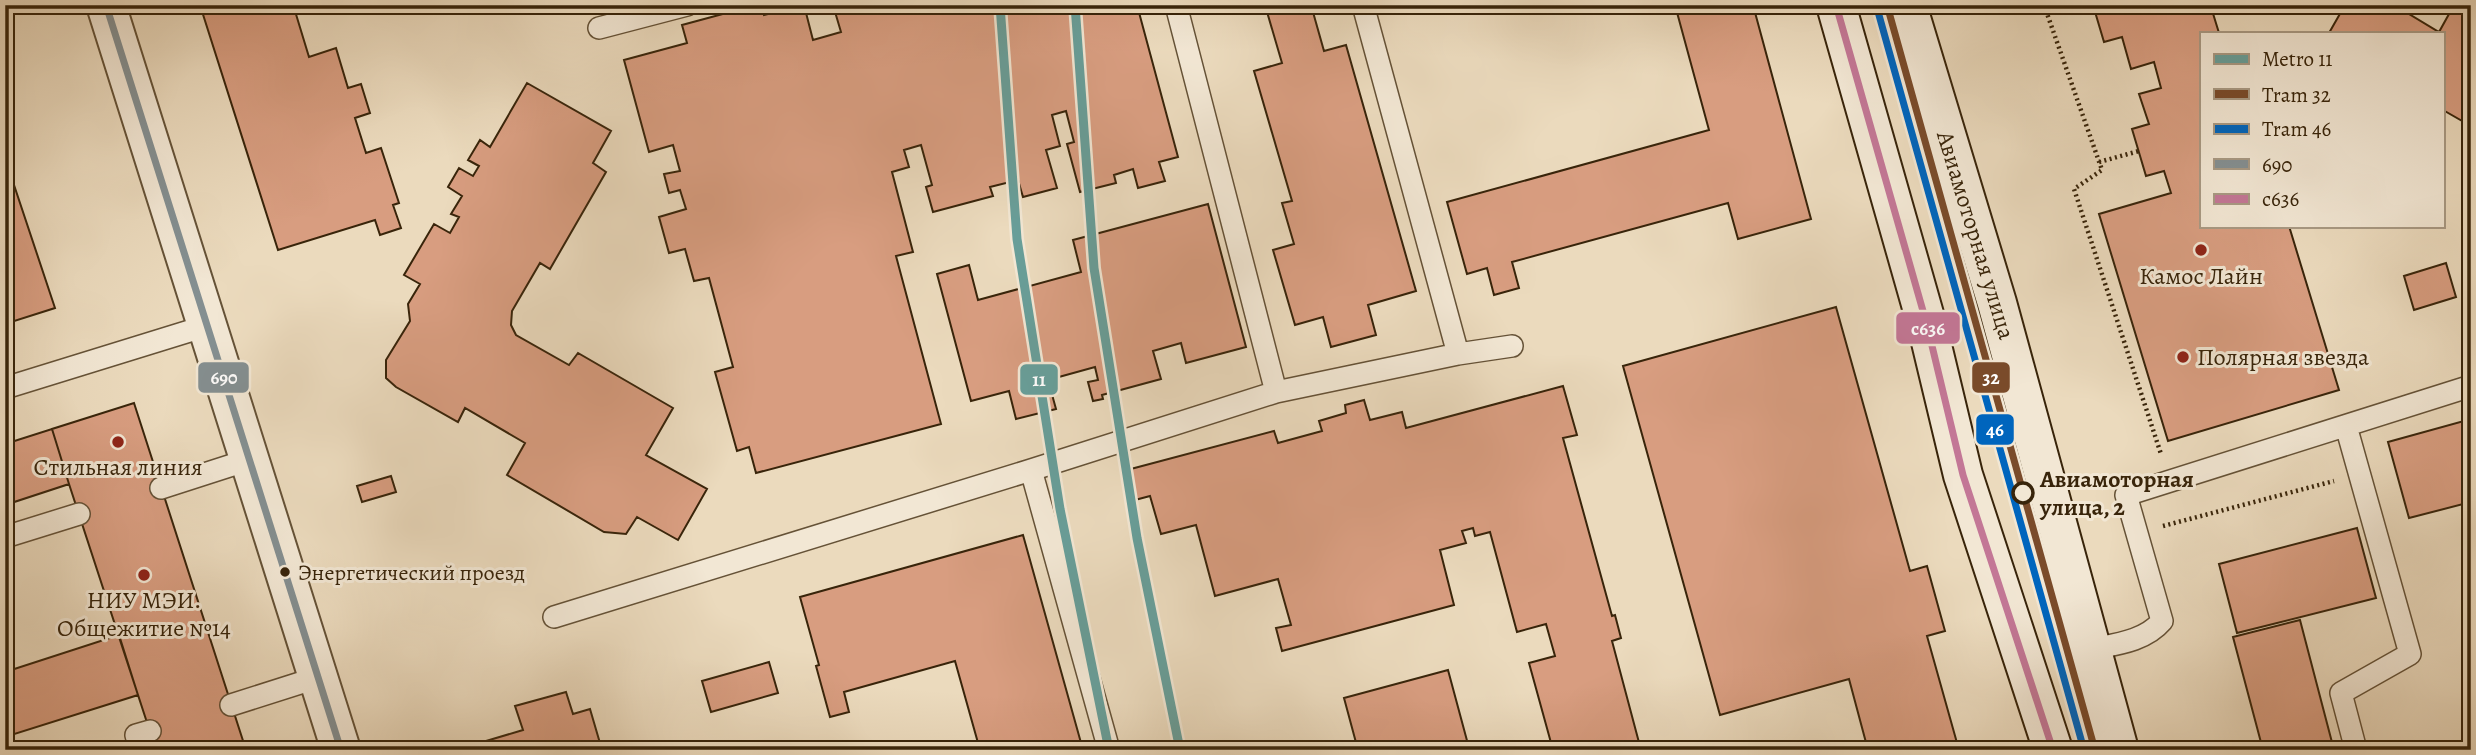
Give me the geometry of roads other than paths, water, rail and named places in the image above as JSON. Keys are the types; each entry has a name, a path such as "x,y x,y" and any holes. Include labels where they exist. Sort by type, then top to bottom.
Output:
{"main road":[{"path":"106,5 341,750"},
{"path":"1836,5 1927,325 1963,475 2053,750"},
{"name":"Авиамоторная улица","path":"1907,5 1997,303 2119,750"}],"lane":[{"path":"600,28 687,5"},
{"path":"1176,5 1276,392"},
{"path":"1363,5 1458,354"},
{"path":"5,388 209,325"},
{"path":"554,617 1276,392 1458,354 1512,346"},
{"path":"2092,649 2142,637 2154,631 2162,621 2126,495 2471,386"},
{"path":"2346,426 2410,654 2341,693 2356,750"},
{"path":"161,488 251,459"},
{"path":"1031,470 1110,750"},
{"path":"5,537 79,514"},
{"path":"231,705 318,677"}],"metro line":[{"name":"11","path":"1000,5 1017,239 1060,509 1109,750"},
{"name":"11","path":"1075,5 1094,268 1137,538 1180,750"}],"tram line":[{"name":"32","path":"1887,5 2095,750"},
{"name":"46","path":"1877,8 2084,750"}],"place":[{"name":"Камос Лайн","path":"2201,250"},
{"name":"Полярная звезда","path":"2183,357"},
{"name":"Стильная линия","path":"118,442"},
{"name":"Авиамоторная улица, 2","path":"2023,493"},
{"name":"Энергетический проезд","path":"285,572"},
{"name":"НИУ МЭИ. Общежитие №14","path":"144,575"}]}
